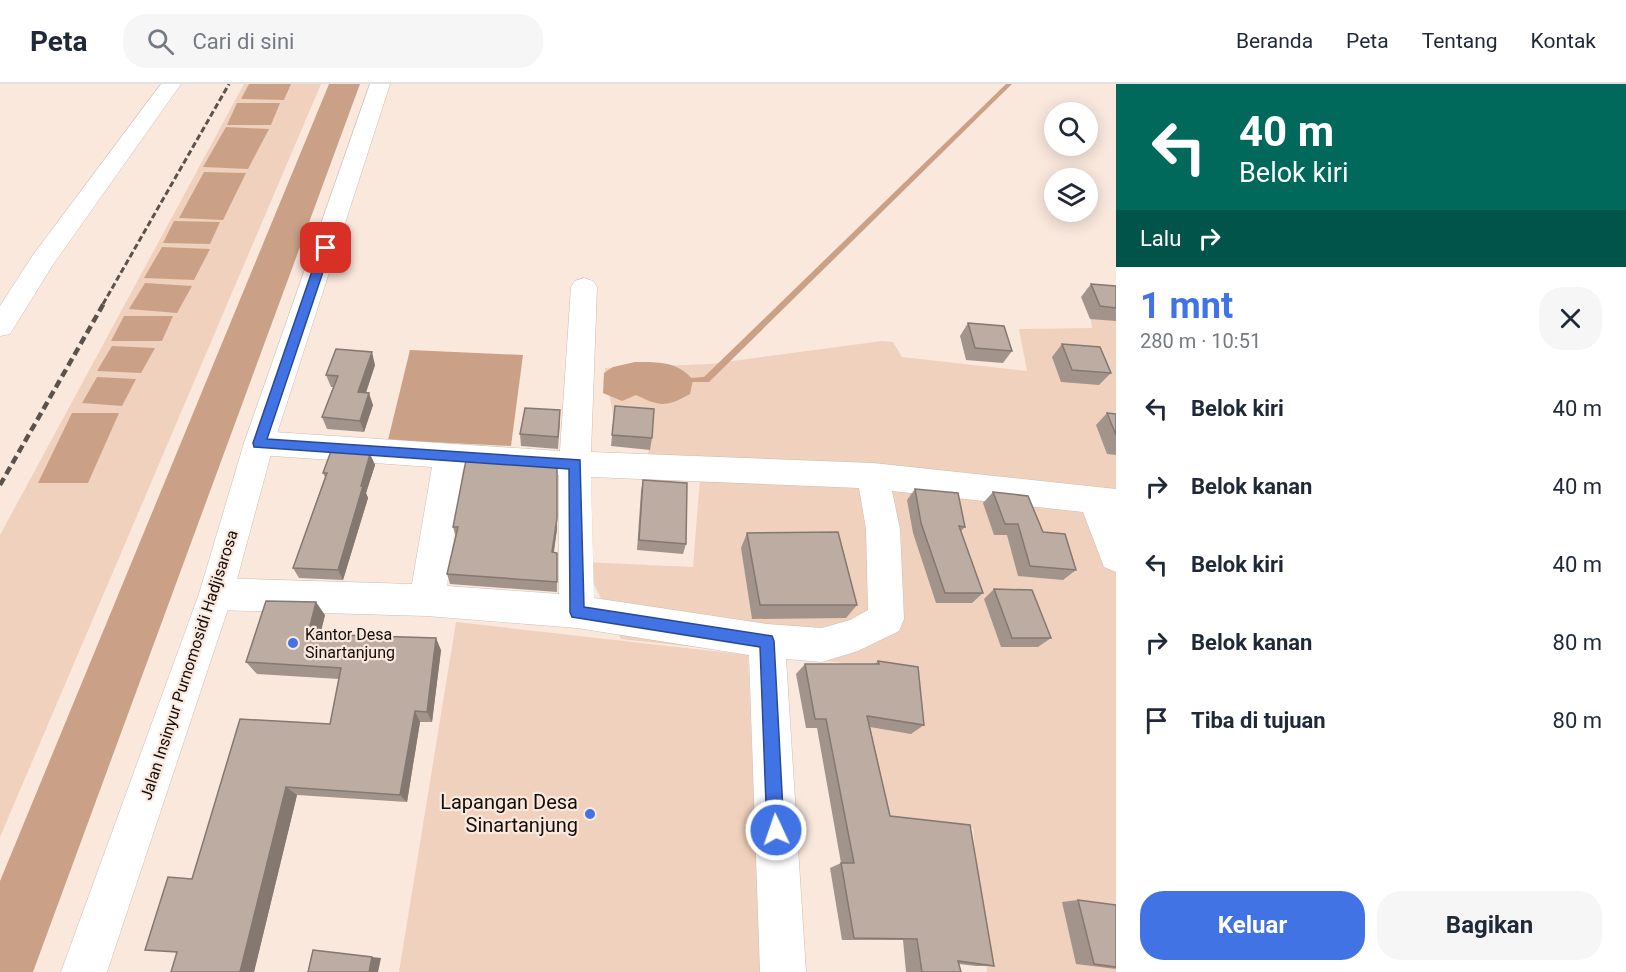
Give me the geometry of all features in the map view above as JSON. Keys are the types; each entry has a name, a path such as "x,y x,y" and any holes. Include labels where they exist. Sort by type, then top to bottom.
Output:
{"street":[{"path":"0,327 42,261 171,84"},
{"name":"Jalan Insinyur Purnomosidi Hadjisarosa","path":"84,972 216,594 259,443 380,84"},
{"path":"577,612 575,464 584,287"},
{"path":"259,443 575,464 873,476 1106,501 1116,557"},
{"path":"427,600 449,456"},
{"path":"216,594 427,600 577,612 767,641 822,645 858,634 886,619 883,529 873,476"},
{"path":"767,641 783,972"}],"shaded area":[{"path":"244,84 321,84 0,837 0,535"},
{"path":"249,84 291,84 284,100 241,99"},
{"path":"329,84 360,84 33,972 0,972 0,881"},
{"path":"237,103 280,103 271,125 227,125"},
{"path":"226,127 269,129 248,169 203,167"},
{"path":"204,172 246,173 223,220 179,218"},
{"path":"174,221 220,222 210,244 163,243"},
{"path":"162,247 210,249 194,280 144,278"},
{"path":"145,283 192,286 177,313 129,309"},
{"path":"1086,288 1116,289 1116,972 987,972 973,828 888,816 852,664 621,639 583,562 693,567 700,478 647,471 650,433 614,421 605,368 710,364 882,341 893,342 902,357 1027,371 1019,329 1092,328"},
{"path":"124,316 173,316 162,341 111,341"},
{"path":"112,346 155,348 141,373 97,371"},
{"path":"410,350 523,355 511,446 388,440"},
{"path":"635,362 667,364 681,369 693,380 690,394 663,404 651,402 636,395 622,401 603,393 604,373 613,367"},
{"path":"97,377 136,379 122,406 82,403"},
{"path":"72,413 119,413 88,483 38,483"},
{"name":"Lapangan Desa Sinartanjung","path":"456,622 748,655 761,972 399,972"}],"building":[{"path":"1091,284 1116,286 1116,308 1100,306"},
{"path":"968,323 1004,326 1012,351 975,348"},
{"path":"1062,344 1100,347 1111,373 1072,370"},
{"path":"336,349 372,352 358,392 369,393 360,421 322,417 338,376 326,375"},
{"path":"615,406 654,409 652,438 612,435"},
{"path":"525,408 560,410 558,437 520,434"},
{"path":"1107,413 1116,414 1116,435"},
{"path":"331,451 370,454 338,570 293,568 327,473 323,473"},
{"path":"466,460 557,466 557,518 552,552 557,553 557,582 447,574 458,527 453,527"},
{"path":"643,480 687,483 686,544 639,540"},
{"path":"915,489 958,493 965,527 959,526 983,593 945,593 921,523"},
{"path":"993,492 1028,496 1043,532 1065,534 1076,570 1030,566 1018,524 1005,524"},
{"path":"838,532 857,605 760,605 747,533"},
{"path":"994,589 1032,590 1051,638 1012,638"},
{"path":"266,601 316,602 308,634 436,638 427,712 415,711 400,795 286,787 240,972 171,972 177,952 145,950 168,877 192,879 240,719 330,724 341,668 246,662"},
{"path":"878,661 918,667 924,725 867,716 890,816 970,825 994,966 958,961 961,972 922,972 917,939 854,938 841,863 854,863 826,719 815,719 805,664 879,664"},
{"path":"1078,900 1116,905 1116,967 1094,964"},
{"path":"313,950 372,957 369,972 308,972"}],"waterway":[{"path":"693,380 706,380 1009,84"}],"railway":[{"path":"103,304 229,84"},
{"path":"0,485 104,303"}],"place":[{"name":"Kantor Desa Sinartanjung","path":"293,643"},
{"name":"Lapangan Desa Sinartanjung","path":"590,814"}],"route":[{"path":"326,248 259,443 575,464 577,612 767,641 776,830"}]}
